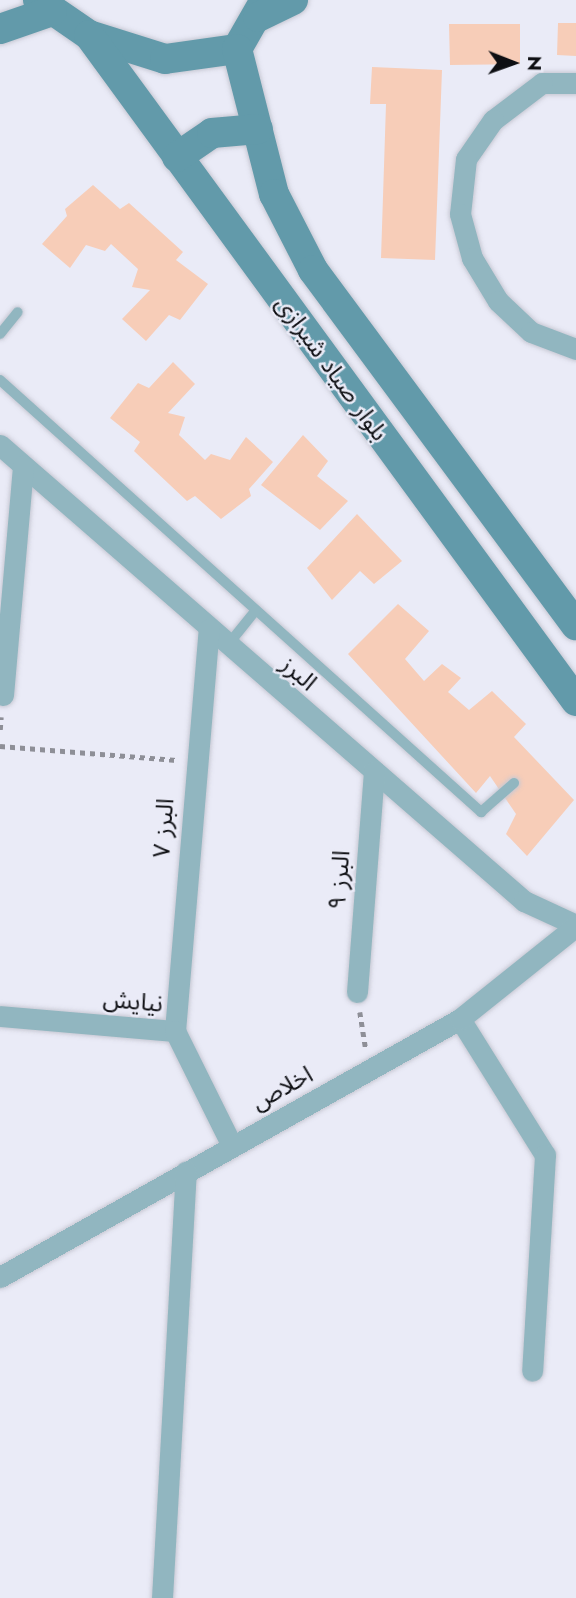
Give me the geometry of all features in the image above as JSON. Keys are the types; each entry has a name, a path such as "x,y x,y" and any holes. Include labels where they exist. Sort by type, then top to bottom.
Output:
{"main road":[{"path":"0,29 45,6 89,36 165,59 237,49 262,8 293,0"},
{"name":"بلوار صیاد شیرازی","path":"89,36 576,701"},
{"name":"بلوار صیاد شیرازی","path":"237,49 274,194 313,270 576,625"},
{"path":"177,157 212,133 258,129"}],"street":[{"path":"576,83 542,83 493,120 466,159 460,214 472,258 498,301 531,332 576,349"},
{"name":"البرز","path":"0,445 227,646 524,901 576,925"},
{"path":"3,695 23,466"},
{"name":"البرز ۷","path":"175,1031 195,761 209,629"},
{"name":"البرز ۹","path":"358,992 374,772"},
{"name":"اخلاص","path":"0,1277 460,1018 576,925"},
{"name":"نیایش","path":"0,1016 175,1031 232,1146"},
{"path":"460,1018 545,1155 532,1371"},
{"path":"162,1598 186,1172"}],"lane":[{"path":"0,334 18,312"},
{"path":"0,380 481,812 514,783"},
{"path":"227,646 256,610"}],"path":[{"path":"0,746 195,761"},
{"path":"358,992 369,1070"}],"building":[{"path":"558,23 576,23 576,56 557,55"},
{"path":"449,24 520,24 520,64 450,65"},
{"path":"372,67 442,70 435,260 381,258 386,104 370,104"},
{"path":"93,185 120,209 129,203 183,252 176,260 208,284 180,320 169,315 146,341 122,319 150,290 132,287 138,269 111,244 105,251 86,245 70,268 42,244 67,216 65,209"},
{"path":"173,362 195,384 168,413 185,417 179,435 205,460 211,454 230,460 246,437 273,462 249,489 251,496 221,519 195,496 187,501 134,451 140,442 110,418 138,383 149,388"},
{"path":"303,435 328,461 317,476 348,501 320,530 261,485"},
{"path":"357,514 402,561 374,584 360,571 332,600 307,568"},
{"path":"398,604 429,631 405,659 424,681 442,664 461,678 448,692 469,710 492,691 526,724 514,737 574,800 527,856 506,834 516,814 490,776 476,793 348,654"}]}
